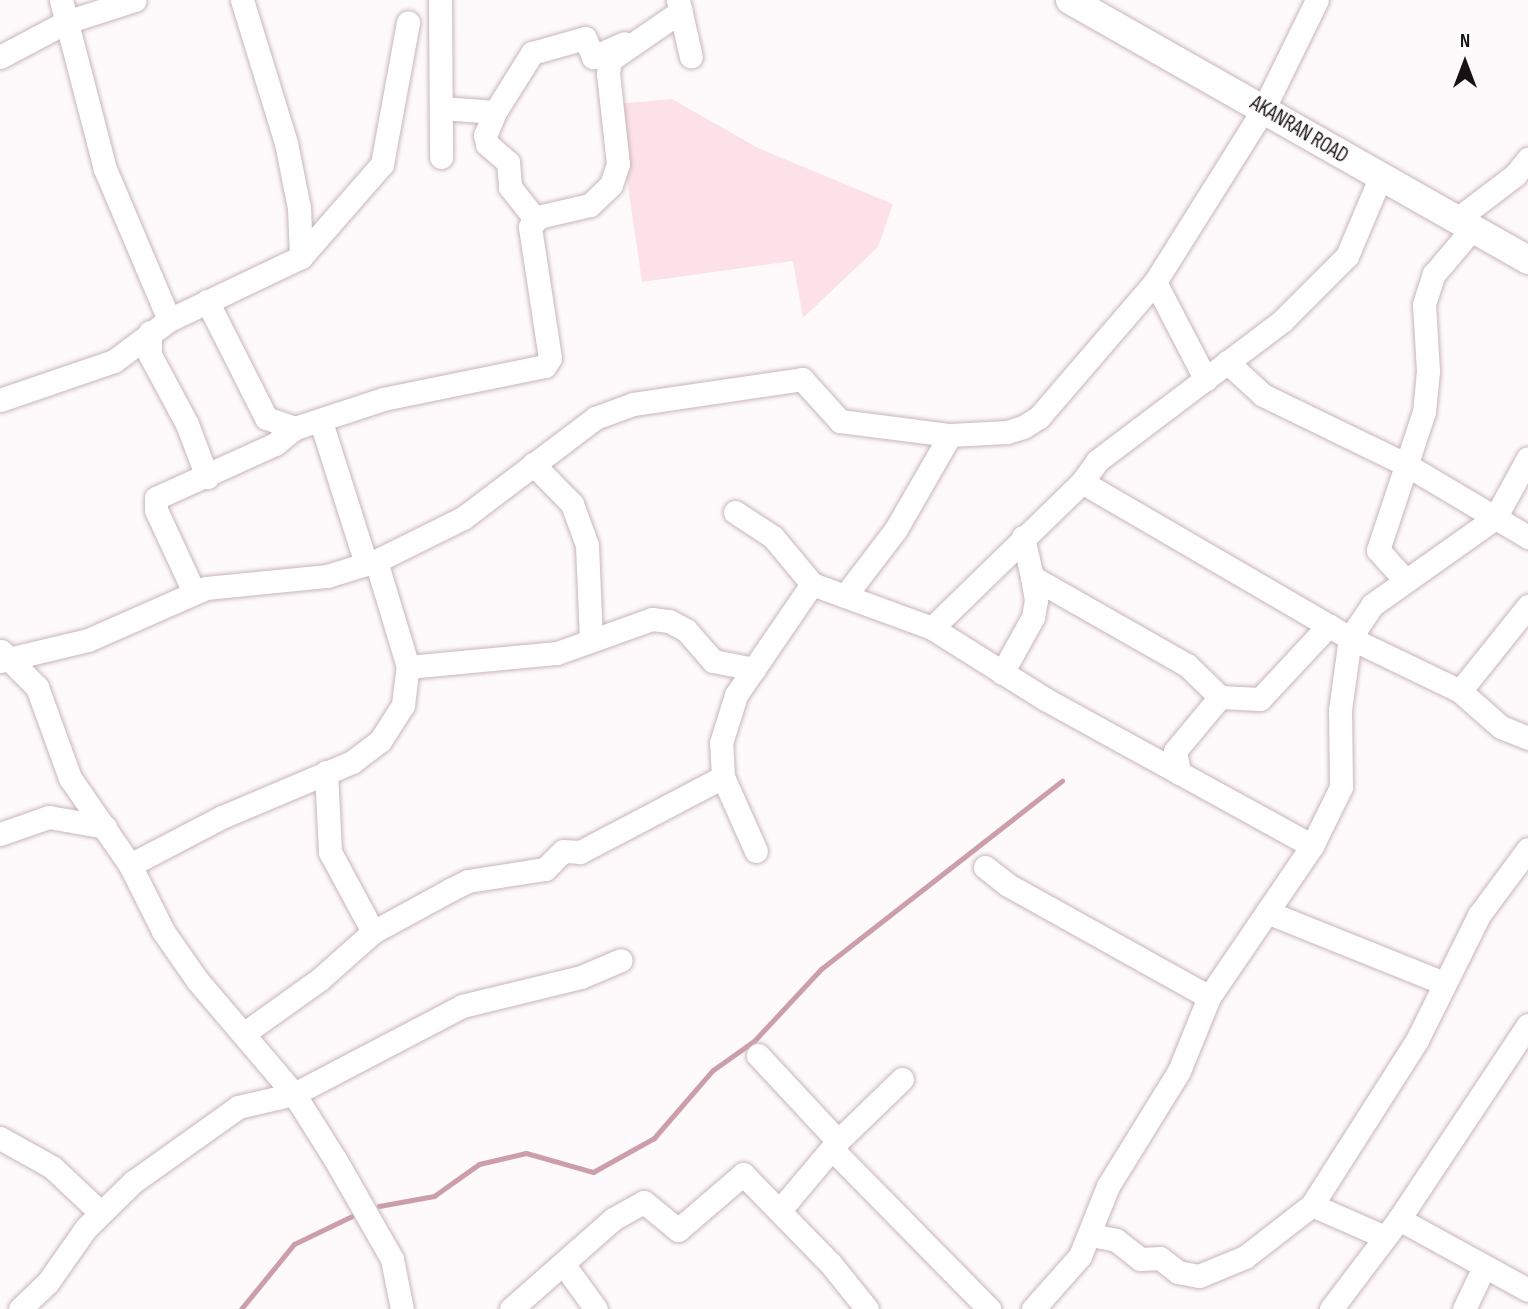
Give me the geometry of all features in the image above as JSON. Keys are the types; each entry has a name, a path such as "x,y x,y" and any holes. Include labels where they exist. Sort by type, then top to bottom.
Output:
{"main road":[{"name":"AKANRAN ROAD","path":"1070,0 1528,260"}],"street":[{"path":"61,0 105,169 159,326 150,355 187,424 207,477"},
{"path":"0,57 66,22 135,0"},
{"path":"242,0 286,143 299,208 301,257"},
{"path":"440,0 441,157"},
{"path":"2,656 88,640 194,592 327,576 371,563 463,517 595,418 633,404 769,381 802,379 841,421 950,435 1007,432 1039,417 1156,282 1264,108 1317,0"},
{"path":"536,220 590,205 611,185 618,164 608,74 610,60 679,5 691,57"},
{"path":"0,400 114,361 159,326 301,257 382,164 408,22"},
{"path":"536,220 510,187 508,162 487,144 485,135 495,112 532,53 585,38 593,57 635,39"},
{"path":"442,108 495,112"},
{"path":"1405,580 1378,550 1424,412 1428,371 1424,304 1434,274 1464,225 1528,159"},
{"path":"932,628 1023,537 1083,482 1097,461 1282,321 1347,256 1380,178"},
{"path":"194,592 156,510 156,498 275,444 295,428 321,422 383,399 545,366 550,358 529,238 536,220"},
{"path":"1156,282 1206,380"},
{"path":"207,301 266,418 295,428"},
{"path":"1227,362 1263,395 1405,464 1528,537"},
{"path":"130,865 352,762 380,741 403,705 408,667 321,422"},
{"path":"845,596 896,529 950,435"},
{"path":"1034,1309 1080,1256 1091,1235 1108,1186 1179,1071 1209,997 1312,846 1341,787 1340,710 1350,638 1372,606 1405,580 1496,518 1528,458"},
{"path":"533,464 572,504 587,545 591,640"},
{"path":"1083,482 1350,638 1460,691 1501,727 1528,738"},
{"path":"735,512 774,537 811,584 932,628 1002,673 1312,846"},
{"path":"1002,673 1033,617 1037,600 1023,537"},
{"path":"1032,577 1187,666 1220,697 1260,699 1329,625"},
{"path":"755,851 723,777 721,743 736,695 811,584"},
{"path":"1460,691 1528,606"},
{"path":"408,667 500,662 557,653 652,619 669,621 686,630 713,661 754,669"},
{"path":"2,656 37,687 70,778 130,865 163,931 197,980 246,1032 294,1094 392,1259 402,1309"},
{"path":"1179,773 1175,751 1220,697"},
{"path":"326,772 330,852 373,932"},
{"path":"246,1032 320,979 373,932 468,881 544,869 563,851 580,852 723,777"},
{"path":"0,834 49,817 105,827"},
{"path":"1091,1235 1116,1240 1140,1259 1160,1258 1178,1272 1199,1276 1245,1257 1312,1205 1416,1040 1479,915 1524,861"},
{"path":"985,867 1008,885 1209,997"},
{"path":"1267,912 1444,983"},
{"path":"20,1309 48,1282 100,1213 133,1182 238,1107 294,1094 462,1006 581,977 621,960"},
{"path":"1331,1309 1392,1228 1528,1025"},
{"path":"758,1055 835,1145 989,1309"},
{"path":"780,1210 835,1145 902,1079"},
{"path":"0,1138 52,1167 100,1213"},
{"path":"511,1309 613,1219 644,1202 678,1230 743,1174 780,1210 867,1309"},
{"path":"1312,1205 1392,1228 1528,1290"},
{"path":"564,1265 596,1309"},
{"path":"1464,1309 1484,1268"}],"shaded area":[{"path":"672,99 758,148 893,204 878,247 803,318 793,261 642,282 616,104"}],"waterway":[{"path":"379,1206 434,1196 479,1164 526,1153 593,1172 654,1138 713,1070 754,1041 821,969 1062,781"},
{"path":"241,1309 294,1244 352,1216"}]}
